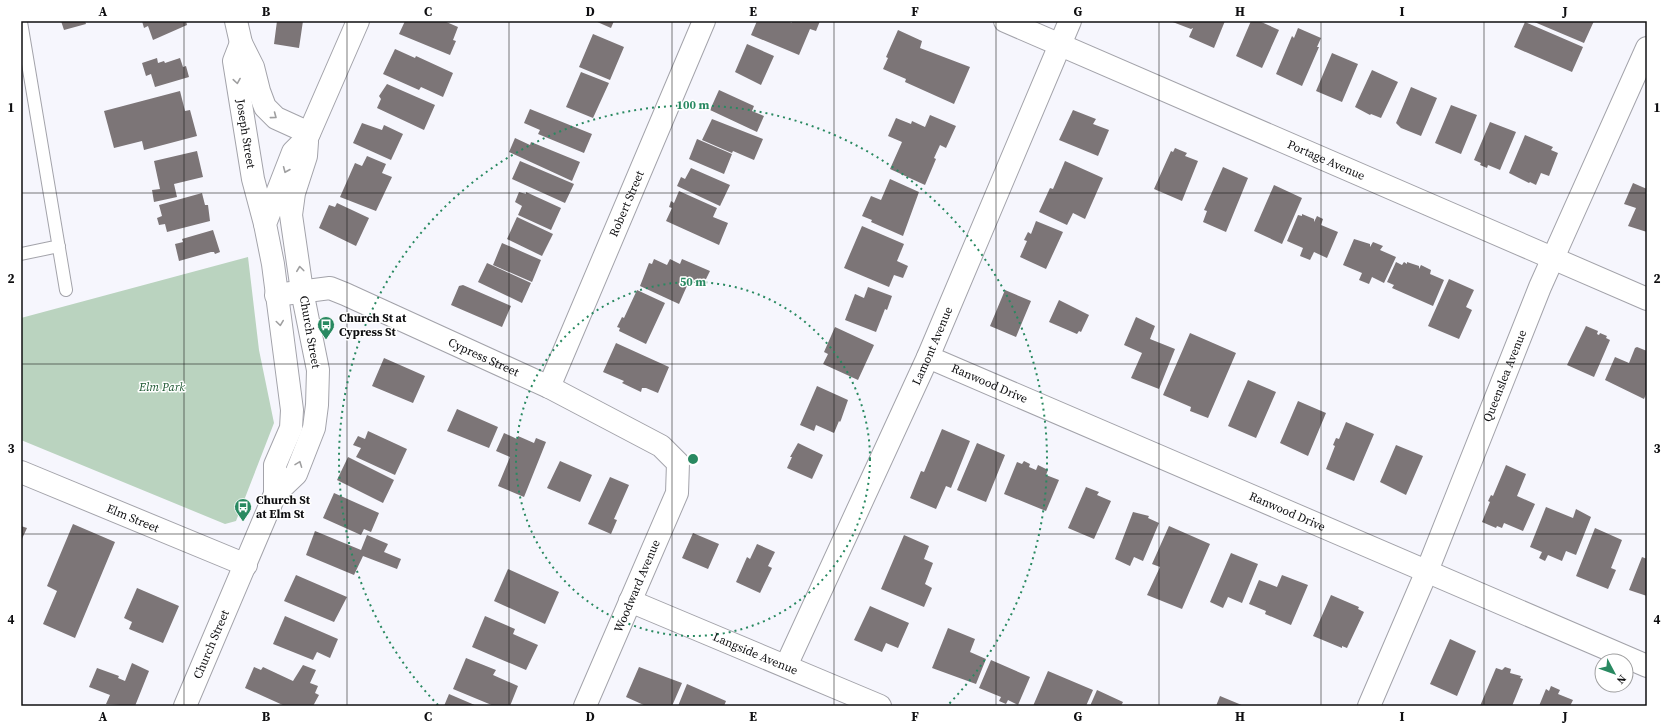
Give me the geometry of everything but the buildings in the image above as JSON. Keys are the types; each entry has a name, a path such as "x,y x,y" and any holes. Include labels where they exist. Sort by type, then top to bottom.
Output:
{"street":[{"name":"Joseph Street","path":"236,21 241,44 253,67 265,107 276,118 308,135"},
{"name":"Church Street","path":"185,706 275,494 275,465 291,428 292,410 273,264 265,224 293,152 308,135 358,21"},
{"name":"Robert Street","path":"549,387 704,21"},
{"name":"Portage Avenue","path":"1005,21 1647,299"},
{"name":"Lamont Avenue","path":"786,666 928,357 1070,21"},
{"name":"Joseph Street","path":"241,44 234,61 253,179 265,224"},
{"name":"Queenslea Avenue","path":"1369,706 1426,571 1552,259 1647,48"},
{"name":"Church Street","path":"275,494 296,474 314,428 317,405 318,370 302,291 291,215 294,193 306,156 308,135"},
{"name":"Cypress Street","path":"276,295 330,288 549,387 660,446 678,463"},
{"name":"Ranwood Drive","path":"928,357 1647,666"},
{"name":"Woodward Avenue","path":"585,706 677,493 678,463"},
{"name":"Elm Street","path":"21,472 246,565"},
{"name":"Langside Avenue","path":"630,601 880,706"}],"lane":[{"path":"21,22 66,290"},
{"path":"21,254 59,246"}],"green space":[{"name":"Elm Park","path":"248,257 259,350 274,423 236,521 225,524 21,440 21,318"}],"place":[{"name":"Church St at Cypress St","path":"326,340"},
{"name":"Church St at Elm St","path":"243,522"}]}
